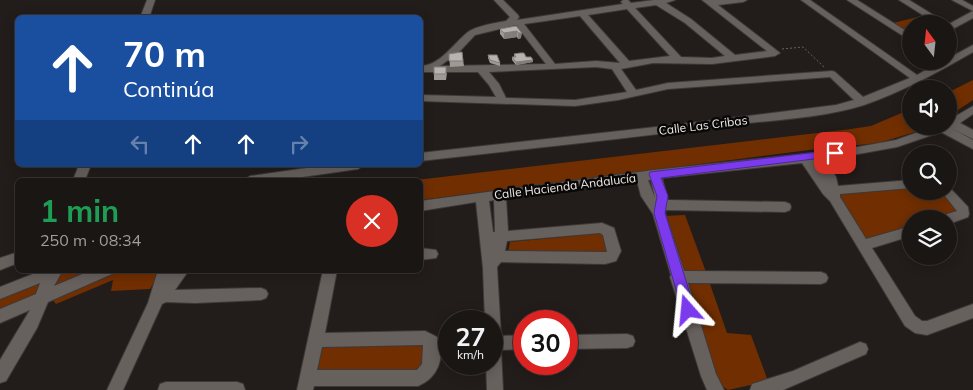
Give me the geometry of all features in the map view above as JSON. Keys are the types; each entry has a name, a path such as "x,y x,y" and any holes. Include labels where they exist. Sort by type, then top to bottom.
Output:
{"street":[{"path":"145,15 151,0"},
{"path":"498,0 515,17 508,24"},
{"path":"431,68 456,50 472,33 508,24 583,14 626,3 671,0"},
{"path":"708,2 743,0"},
{"path":"805,0 917,79"},
{"path":"851,0 902,32"},
{"path":"903,0 929,15"},
{"path":"956,0 973,9"},
{"path":"658,2 688,21 734,59"},
{"path":"708,2 775,53"},
{"path":"626,3 678,59"},
{"path":"583,14 627,65"},
{"path":"958,21 973,14"},
{"path":"519,23 553,67"},
{"name":"Calle Las Cribas","path":"423,158 786,115 862,102 901,88 973,48"},
{"path":"423,69 481,70 596,64 615,68 653,60 734,59 775,53"},
{"path":"615,68 634,94"},
{"path":"481,70 494,84 503,101"},
{"path":"423,98 575,103 634,94 668,86 832,74 862,102"},
{"name":"Calle Hacienda Andalucía","path":"957,119 973,109"},
{"path":"957,129 973,135"},
{"path":"957,133 973,145"},
{"name":"Calle Hacienda Andalucía","path":"423,206 482,196 888,146 924,135"},
{"path":"810,156 817,177 832,193 910,321 916,326 928,328 973,311"},
{"path":"810,156 830,177 832,193"},
{"path":"264,178 344,167"},
{"path":"648,175 677,277 709,376 716,390"},
{"path":"817,177 830,177"},
{"path":"832,193 902,185"},
{"path":"492,260 502,237 500,195"},
{"path":"482,196 487,238 492,260 493,310"},
{"path":"955,200 963,210 963,214 957,216"},
{"path":"657,203 785,207"},
{"path":"487,238 602,228 608,232 614,251 611,257 605,258 492,260"},
{"path":"864,245 902,234"},
{"path":"0,264 15,258"},
{"path":"0,293 50,273"},
{"path":"0,375 32,323 54,273"},
{"path":"0,316 100,273"},
{"path":"115,390 158,298 163,273"},
{"path":"158,298 179,273"},
{"path":"316,340 425,338 429,340 432,347 429,372 424,377 418,378 306,384 329,273"},
{"path":"677,277 821,278"},
{"path":"158,298 261,294"},
{"path":"578,342 626,341"},
{"path":"758,390 795,378 860,349"},
{"path":"494,375 495,390"},
{"path":"166,390 237,390"}],"path":[{"path":"775,53 780,49 803,48 832,74"}],"shaded area":[{"path":"902,21 902,28 893,23"},
{"path":"973,80 973,100 957,111 957,88"},
{"path":"902,113 902,135 905,135 879,143 817,149 423,200 423,179 871,126"},
{"path":"902,188 902,200 948,200 958,211 902,210 902,228 866,239 839,198 840,193"},
{"path":"685,215 706,272 681,272 663,216"},
{"path":"604,233 607,253 508,252 510,242"},
{"path":"59,273 159,273 150,289 111,291 113,280 56,304 47,293 54,275"},
{"path":"49,276 38,297 0,313 0,296"},
{"path":"685,283 710,284 727,333 751,335 768,381 728,390 719,384"},
{"path":"426,343 423,370 313,370 320,345"}],"building":[{"path":"516,26 522,33 517,31 504,33 500,29"},
{"path":"462,52 463,61 449,61 449,54"},
{"path":"524,53 526,57 531,57 533,60 516,62 512,57 516,57 514,54"},
{"path":"488,55 497,55 500,63 490,60"},
{"path":"434,67 446,67 446,74 434,74"}],"route":[{"path":"688,310 659,213 662,205 662,196 660,185 654,174 835,153"}]}
